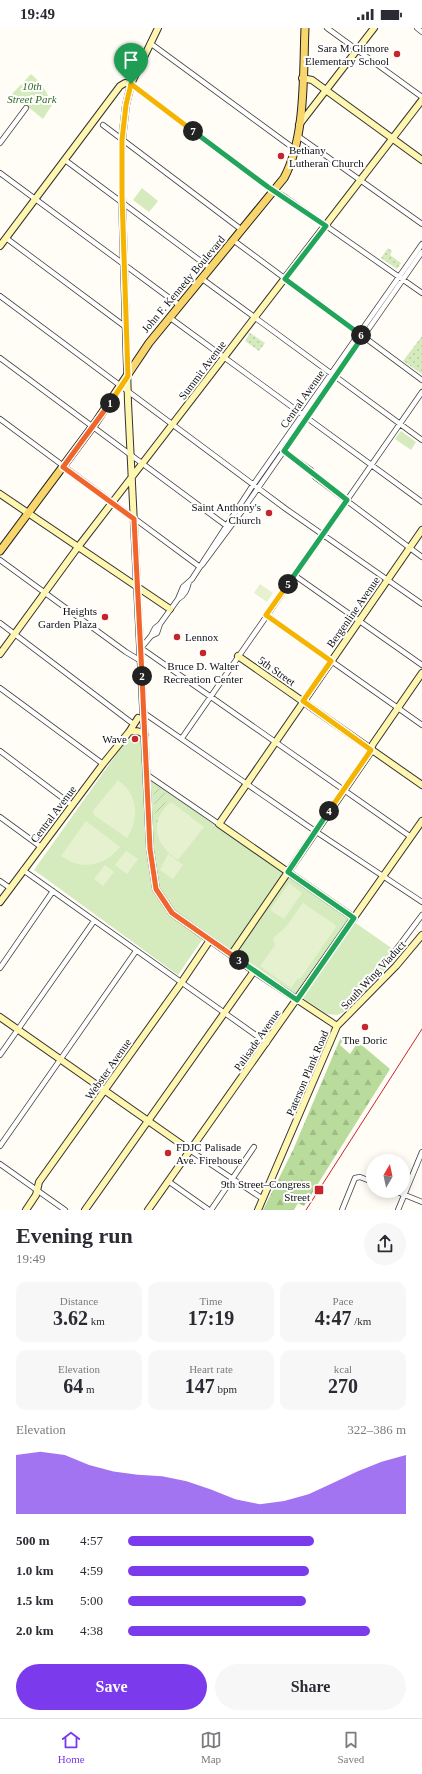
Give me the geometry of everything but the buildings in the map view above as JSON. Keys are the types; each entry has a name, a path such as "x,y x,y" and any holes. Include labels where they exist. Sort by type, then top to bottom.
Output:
{"main road":[{"name":"John F. Kennedy Boulevard","path":"0,551 93,427 149,343 274,191 288,171 296,150 298,136 305,28"}],"street":[{"name":"Paterson Plank Road","path":"158,28 131,84 126,105 122,140 122,202 128,391 136,587 141,648 151,864 156,889 172,913 254,971 337,1026 258,1210"},
{"path":"326,28 422,98"},
{"path":"299,125 374,28"},
{"path":"416,28 422,32"},
{"path":"150,43 296,150"},
{"path":"302,78 312,80 422,160"},
{"path":"0,246 120,86 125,83 131,84 274,191 422,294"},
{"name":"Summit Avenue","path":"0,654 78,547 326,226 422,98"},
{"path":"0,143 26,108"},
{"path":"103,125 242,230"},
{"path":"298,136 422,224"},
{"path":"65,160 210,268"},
{"path":"0,173 179,305"},
{"path":"6,238 127,328"},
{"path":"233,240 422,380"},
{"name":"Central Avenue","path":"141,648 152,636 157,633 160,624 178,599 187,590 189,582 207,560 256,486 401,278 422,244"},
{"name":"Central Avenue","path":"401,278 422,252"},
{"path":"201,278 422,440"},
{"path":"0,296 256,486 422,604"},
{"path":"169,317 422,502"},
{"path":"0,358 228,527"},
{"path":"182,738 422,392"},
{"path":"0,419 112,504 200,567"},
{"path":"282,449 422,557"},
{"path":"0,494 170,610"},
{"name":"Bergenline Avenue","path":"219,824 422,530"},
{"path":"0,560 126,652 141,661"},
{"path":"294,575 422,665"},
{"path":"266,615 422,725"},
{"path":"0,623 132,723"},
{"path":"141,648 411,837"},
{"name":"5th Street","path":"238,656 422,785"},
{"path":"231,955 344,791 422,673"},
{"path":"0,688 103,764"},
{"path":"144,713 315,831 422,902"},
{"name":"Central Avenue","path":"123,739 132,723 144,713"},
{"name":"Central Avenue","path":"0,902 103,764 130,732 138,718"},
{"path":"130,732 136,731 145,735"},
{"path":"0,752 72,806"},
{"path":"146,774 354,918"},
{"path":"0,817 41,847"},
{"name":"Palisade Avenue","path":"148,1210 422,821"},
{"path":"23,870 267,1043"},
{"path":"0,881 10,888"},
{"path":"0,968 53,892"},
{"path":"395,951 422,915"},
{"path":"0,1055 94,921"},
{"name":"South Wing Viaduct","path":"337,1026 396,966 422,935"},
{"name":"Webster Avenue","path":"26,1210 34,1197 39,1182 106,1090 210,940"},
{"path":"0,1146 136,951"},
{"path":"85,1210 254,971"},
{"path":"0,1017 263,1199"},
{"path":"168,1182 210,1210 254,1147"},
{"path":"410,1182 422,1152"},
{"path":"0,1164 65,1210"},
{"path":"342,1210 354,1179 357,1177 366,1180"},
{"path":"410,1197 422,1202"},
{"path":"398,1210 404,1198"}],"green space":[{"name":"10th Street Park","path":"31,74 43,88 52,105 43,119 12,94"},
{"path":"142,188 158,201 149,212 133,200"},
{"path":"388,248 392,251 390,255 401,263 397,269 381,258"},
{"path":"250,333 265,343 259,351 245,341"},
{"path":"422,336 422,374 403,361"},
{"path":"401,431 416,442 411,450 395,439"},
{"path":"260,584 273,593 267,602 254,593"},
{"path":"135,733 141,738 145,776 400,954 344,1012 337,1015 327,1014 206,934 178,975 34,870 130,735"},
{"path":"118,780 130,792 135,807 134,822 127,838 94,815 93,811"},
{"path":"155,785 167,794 165,802 167,804 161,812 158,822 156,822 153,786"},
{"path":"171,802 204,827 178,860 164,848 157,832 159,817"},
{"path":"86,821 120,847 107,859 85,865 69,861 61,856"},
{"path":"126,851 138,859 127,874 115,865"},
{"path":"168,854 183,865 173,879 160,870"},
{"path":"105,865 114,872 103,886 94,879"},
{"path":"289,883 302,893 284,919 270,910"},
{"path":"303,903 334,924 336,927 300,979 298,978 291,988 260,966 275,945 273,938 286,927"},
{"path":"344,1038 340,1045 350,1054 358,1042 390,1069 304,1206 298,1203 294,1210 263,1210 293,1150 340,1039"}],"tram line":[{"path":"306,1210 422,1029"}],"place":[{"name":"Sara M Glimore Elementary School","path":"397,54"},
{"name":"Bethany Lutheran Church","path":"281,156"},
{"name":"Saint Anthony's Church","path":"269,513"},
{"name":"Heights Garden Plaza","path":"105,617"},
{"name":"Lennox","path":"177,637"},
{"name":"Bruce D. Walter Recreation Center","path":"203,653"},
{"name":"Wave","path":"135,739"},
{"name":"The Doric","path":"365,1027"},
{"name":"FDJC Palisade Ave. Firehouse","path":"168,1153"},
{"name":"9th Street–Congress Street","path":"319,1190"}],"route":[{"path":"131,84 268,187 326,226 285,279 363,336 284,451 311,470 315,477 347,500 266,615 331,661 303,701 371,750 288,872 354,918 297,1000 172,913 165,905 156,889 151,864 150,849 141,648 136,587 134,519 63,467 128,376 122,196 122,140 126,105 131,84"}]}
